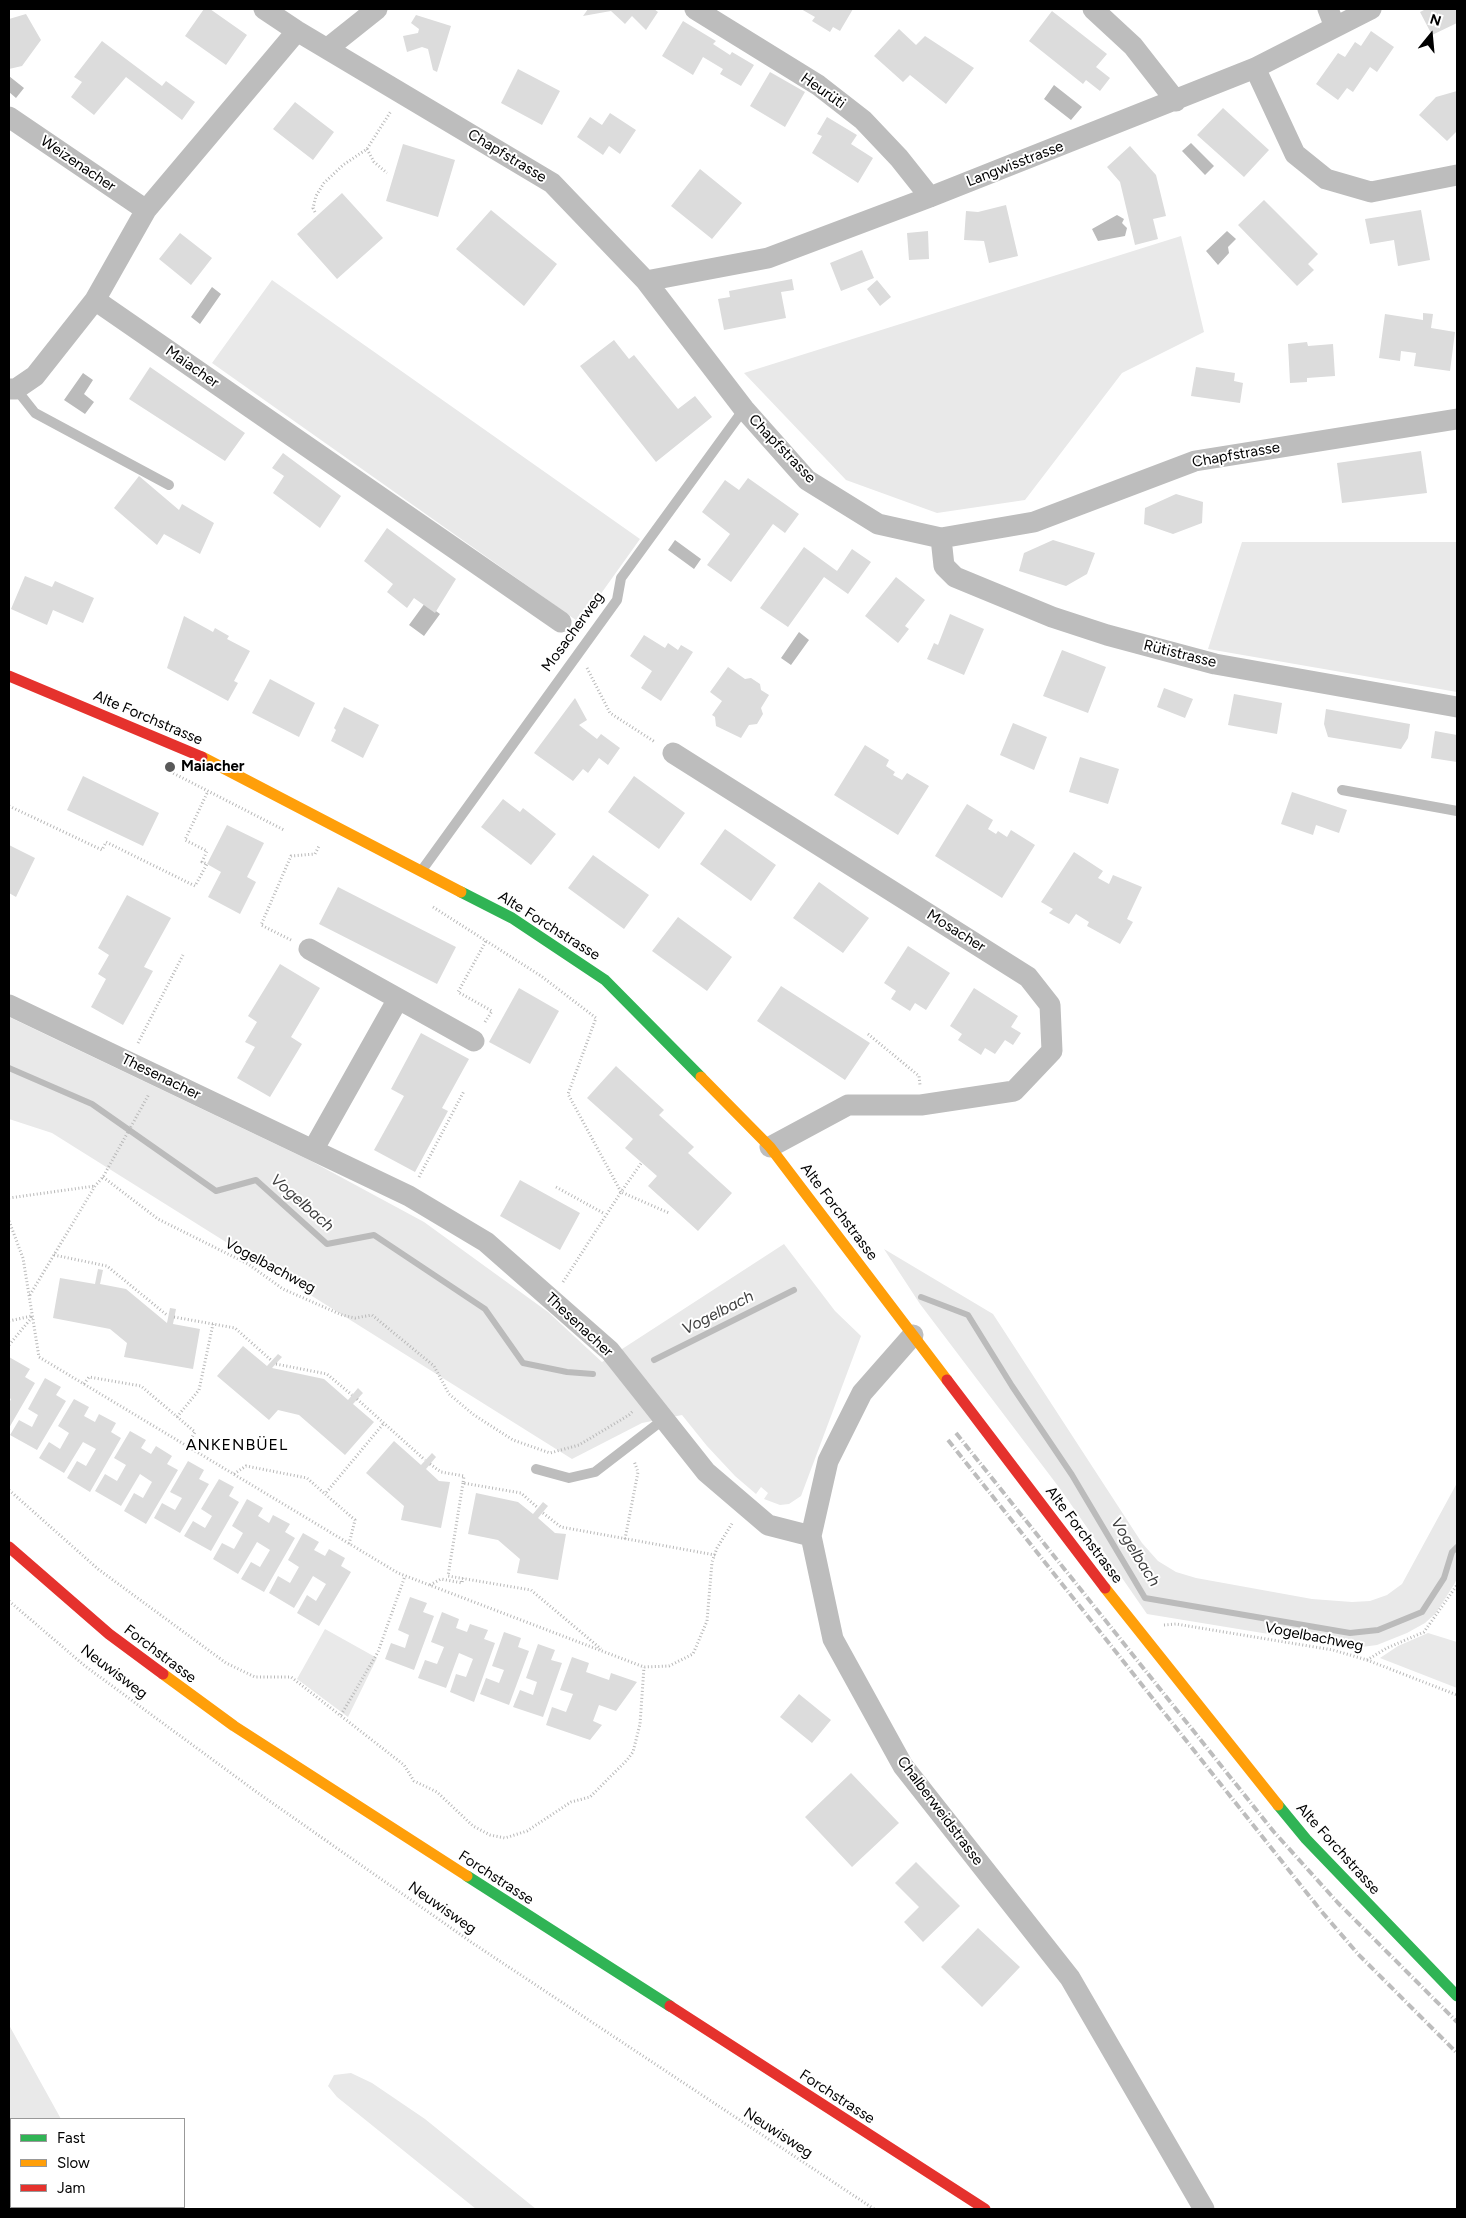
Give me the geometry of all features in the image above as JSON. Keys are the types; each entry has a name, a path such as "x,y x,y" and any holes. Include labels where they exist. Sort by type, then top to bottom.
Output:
{"main road":[{"name":"Alte Forchstrasse","path":"9,676 194,754 512,918 605,980 770,1146 1136,1629 1306,1839 1457,1996"},
{"name":"Forchstrasse","path":"9,1548 109,1634 234,1726 985,2209"}],"street":[{"name":"Chapfstrasse","path":"264,9 552,183 646,281 744,409 807,480 878,524 941,538 1034,522 1194,461 1457,419"},
{"path":"328,48 377,9"},
{"name":"Heurüti","path":"695,9 818,85 863,120 930,197"},
{"path":"1093,9 1133,46 1176,101"},
{"name":"Langwisstrasse","path":"646,281 768,258 1176,101 1255,68 1331,18 1371,9"},
{"path":"12,389 36,376 95,300 146,210 298,31"},
{"path":"1255,68 1295,154 1326,179 1371,192 1457,176"},
{"name":"Weizenacher","path":"9,117 146,210"},
{"name":"Maiacher","path":"95,300 562,622"},
{"name":"Rütistrasse","path":"941,538 944,566 955,577 1052,617 1107,635 1215,664 1457,707"},
{"name":"Mosacher","path":"673,753 1028,976 1050,1005 1052,1051 1014,1091 921,1105 848,1105 770,1146"},
{"path":"309,949 474,1041"},
{"path":"313,1150 398,999"},
{"name":"Thesenacher","path":"9,1005 409,1196 486,1242 610,1351 706,1472 768,1525 811,1536"},
{"name":"Chalberweidstrasse","path":"913,1335 862,1393 828,1461 811,1536 833,1640 903,1766 1070,1978 1204,2209"}],"lane":[{"path":"12,389 35,413 170,485"},
{"name":"Mosacherweg","path":"421,871 617,600 622,578 744,409"},
{"path":"1342,790 1457,811"},
{"path":"536,1469 569,1478 594,1472 664,1419"}],"path":[{"path":"315,212 316,196 324,182 367,150 402,93"},
{"path":"367,150 374,162 387,173"},
{"path":"575,656 583,662 610,713 673,753"},
{"path":"160,768 289,832"},
{"path":"9,806 102,850 106,842 195,886 207,864 202,862 207,851 185,840 208,791"},
{"path":"309,949 261,926 291,856 315,854 321,842"},
{"path":"315,844 319,846"},
{"path":"427,903 541,976 596,1018 568,1094 621,1192 669,1214"},
{"path":"486,941 458,992 492,1011"},
{"path":"128,1062 183,955"},
{"path":"868,1034 919,1076 921,1105"},
{"path":"409,1196 464,1091"},
{"path":"30,1296 95,1186 103,1177 141,1108"},
{"path":"552,1300 605,1214 642,1162"},
{"name":"Vogelbachweg","path":"103,1177 158,1220 248,1264 283,1289 342,1315 355,1318 372,1315 434,1366 449,1394 474,1415 513,1440 550,1453 579,1444 629,1415 645,1395"},
{"path":"9,1198 95,1186"},
{"path":"556,1186 605,1214"},
{"path":"9,1220 23,1258 39,1357 405,1576 644,1667 669,1666 693,1654 707,1621 709,1586 715,1555 744,1504"},
{"path":"54,1255 107,1266 168,1316"},
{"path":"9,1321 33,1316"},
{"path":"9,1344 33,1316"},
{"path":"174,1317 235,1328 272,1361"},
{"path":"177,1417 199,1390 213,1324"},
{"path":"276,1364 327,1374 352,1395"},
{"path":"84,1384 89,1377 141,1386 195,1432 187,1446"},
{"path":"357,1400 425,1460"},
{"path":"325,1494 384,1423"},
{"path":"625,1539 638,1472 628,1447"},
{"path":"430,1464 441,1472 464,1476 448,1576 531,1590 604,1652"},
{"path":"234,1474 246,1466 307,1478 355,1520 349,1544"},
{"path":"463,1483 521,1493 538,1508"},
{"path":"9,1490 98,1569 226,1663 255,1677 291,1677 404,1765 414,1781 437,1792 473,1826 490,1834 505,1838 527,1831 571,1802 590,1797 627,1760 633,1752 640,1724 644,1667"},
{"path":"543,1513 561,1527 715,1555"},
{"path":"340,1715 378,1652 405,1576"},
{"path":"429,1585 440,1579 462,1583 463,1578"},
{"name":"Vogelbachweg","path":"1136,1629 1176,1624 1333,1650 1367,1660 1386,1648 1424,1632 1457,1585"},
{"name":"Neuwisweg","path":"9,1608 10,1603 86,1666 282,1810 515,1972 874,2209"},
{"path":"1367,1660 1457,1695"}],"shaded area":[{"path":"9,76 24,88 16,98 9,92"},
{"path":"1054,85 1082,107 1071,120 1044,99"},
{"path":"1191,143 1214,166 1205,175 1182,151"},
{"path":"1117,215 1124,219 1122,223 1127,228 1125,236 1098,241 1092,229"},
{"path":"1227,231 1236,239 1228,247 1229,253 1218,265 1206,251"},
{"path":"1181,236 1204,332 1122,373 1025,500 937,513 846,480 744,373"},
{"path":"272,280 640,539 580,623 212,363"},
{"path":"212,287 221,294 200,324 191,317"},
{"path":"83,373 93,380 84,394 94,402 85,414 64,400"},
{"path":"675,540 701,559 694,569 668,550"},
{"path":"1242,542 1457,542 1457,692 1208,649"},
{"path":"425,603 440,614 424,636 409,625"},
{"path":"799,632 809,640 791,665 781,658"},
{"path":"9,1017 311,1161 424,1222 548,1312 602,1362 784,1244 835,1311 861,1336 801,1496 789,1504 780,1505 764,1499 768,1493 761,1487 756,1494 735,1476 682,1415 642,1423 572,1459 52,1133 9,1119"},
{"path":"884,1249 993,1314 1142,1543 1158,1561 1176,1572 1196,1578 1312,1599 1352,1602 1370,1601 1387,1595 1402,1584 1457,1483 1457,1578 1455,1583 1436,1613 1425,1623 1407,1633 1377,1645 1354,1648 1147,1614 1061,1490 920,1304"},
{"path":"325,1629 377,1658 348,1717 297,1679"},
{"path":"1428,1633 1457,1642 1457,1688 1380,1658 1398,1646"},
{"path":"9,2025 60,2118 10,2118 10,2208 79,2209 9,2209"},
{"path":"351,2073 372,2083 425,2119 536,2209 476,2209 337,2097 328,2086 334,2075"}],"building":[{"path":"204,9 210,9 247,35 226,65 185,36"},
{"path":"588,9 654,9 658,12 646,30 632,16 625,24 611,11 583,16"},
{"path":"801,9 853,9 840,31 833,27 830,32 812,21 815,17"},
{"path":"1426,9 1457,9 1457,23 1432,35 1420,12"},
{"path":"1052,11 1107,54 1096,67 1110,78 1100,91 1086,80 1083,84 1029,41"},
{"path":"26,14 41,40 22,66 9,69 9,19"},
{"path":"416,15 451,26 437,72 433,70 428,49 422,47 407,52 403,36 418,33 419,29 411,23"},
{"path":"683,21 716,41 713,44 730,55 732,52 754,65 741,86 720,74 723,69 703,57 693,75 662,56"},
{"path":"899,29 916,45 925,36 974,68 946,104 910,75 903,82 874,56"},
{"path":"1371,31 1394,47 1377,72 1370,67 1353,92 1347,88 1338,100 1316,84 1338,53 1345,57 1355,42 1361,46"},
{"path":"102,41 162,86 166,81 195,102 182,120 126,77 94,115 71,97 82,82 74,77"},
{"path":"518,69 560,91 542,125 501,103"},
{"path":"770,72 805,92 785,127 750,106"},
{"path":"1457,91 1457,131 1447,141 1419,115 1436,97"},
{"path":"295,102 334,132 313,160 273,129"},
{"path":"1223,108 1269,150 1244,177 1197,135"},
{"path":"610,113 636,130 620,154 609,146 603,155 577,137 590,117 602,125"},
{"path":"827,117 857,135 851,144 873,158 858,183 812,153 822,136 817,134"},
{"path":"403,144 455,160 438,217 386,201"},
{"path":"1130,146 1156,175 1166,216 1153,219 1158,239 1135,245 1120,182 1107,167"},
{"path":"700,169 742,203 712,239 671,206"},
{"path":"342,193 383,238 337,279 297,234"},
{"path":"1264,200 1318,254 1308,264 1314,270 1297,286 1238,225"},
{"path":"1006,205 1018,256 989,263 984,241 964,240 966,211 978,212"},
{"path":"491,210 557,264 524,306 456,249"},
{"path":"1421,210 1430,260 1398,266 1394,240 1370,244 1365,219"},
{"path":"928,231 929,259 909,260 907,233"},
{"path":"180,233 212,258 191,285 159,259"},
{"path":"862,250 874,278 841,291 830,263"},
{"path":"792,279 794,290 781,292 786,318 724,330 718,299 730,297 729,291"},
{"path":"877,280 891,297 880,306 867,289"},
{"path":"1423,313 1433,314 1431,328 1455,332 1450,371 1414,366 1416,353 1401,351 1400,361 1379,358 1385,314 1423,320"},
{"path":"614,340 629,359 634,355 678,409 695,396 712,417 656,462 580,366"},
{"path":"1307,342 1308,346 1333,344 1335,376 1307,378 1307,382 1290,383 1288,344"},
{"path":"150,367 245,433 225,461 129,399"},
{"path":"1196,367 1235,373 1234,381 1243,383 1240,403 1191,396"},
{"path":"1421,451 1427,493 1342,503 1337,463"},
{"path":"283,453 341,496 320,528 273,493 284,476 272,468"},
{"path":"139,476 179,510 182,504 214,523 200,554 164,534 157,545 114,508"},
{"path":"748,478 799,514 785,533 773,524 731,582 707,565 730,534 702,512 725,480 739,490"},
{"path":"1176,494 1203,502 1202,523 1173,534 1144,524 1145,508"},
{"path":"387,528 456,579 435,613 414,598 407,608 387,592 393,584 364,561"},
{"path":"1053,540 1095,553 1087,574 1066,586 1019,571 1024,553"},
{"path":"804,547 837,571 852,549 871,562 848,594 824,577 788,627 760,608"},
{"path":"25,576 52,587 55,581 94,598 83,623 53,610 47,625 11,609"},
{"path":"896,577 925,600 905,626 909,629 898,643 865,616"},
{"path":"950,614 984,629 964,675 927,659 934,643 938,645"},
{"path":"184,616 213,632 215,628 229,636 227,639 250,651 234,681 238,683 228,701 167,668"},
{"path":"644,635 665,648 668,643 678,650 681,645 693,652 661,701 641,688 652,671 630,656"},
{"path":"1062,650 1106,667 1088,713 1043,696"},
{"path":"728,667 745,679 751,678 760,684 761,690 769,695 761,708 763,714 757,724 749,725 741,738 716,726 715,717 712,715 722,701 710,692"},
{"path":"270,679 315,703 299,737 252,713"},
{"path":"1164,688 1193,699 1185,718 1157,707"},
{"path":"1234,694 1282,703 1277,734 1228,725"},
{"path":"575,698 587,720 579,725 597,739 601,734 620,748 608,765 599,758 588,773 583,769 573,781 534,753"},
{"path":"344,707 379,725 363,758 331,741 336,730 334,728"},
{"path":"1326,709 1410,724 1408,738 1401,749 1328,737 1324,724"},
{"path":"1013,723 1047,737 1034,770 1000,755"},
{"path":"1435,731 1457,735 1457,762 1431,758"},
{"path":"865,745 889,760 886,766 895,772 893,775 902,780 907,773 929,786 898,835 834,795"},
{"path":"1080,757 1119,769 1108,804 1069,792"},
{"path":"83,776 159,813 143,846 67,810"},
{"path":"634,776 685,813 659,849 608,812"},
{"path":"1292,792 1347,810 1339,833 1316,825 1313,835 1281,824"},
{"path":"503,799 520,812 523,808 556,834 531,865 481,827"},
{"path":"967,804 993,820 988,829 996,834 998,831 1007,837 1011,830 1035,845 1002,898 935,856"},
{"path":"227,825 264,843 247,877 256,882 240,914 208,897 221,872 207,864"},
{"path":"725,829 776,865 751,901 700,864"},
{"path":"9,845 35,858 16,897 9,893"},
{"path":"1074,852 1103,871 1098,878 1109,884 1113,875 1142,887 1127,919 1133,922 1120,944 1087,926 1089,922 1076,914 1069,924 1049,913 1053,909 1041,902"},
{"path":"593,855 649,895 624,929 568,888"},
{"path":"819,882 869,918 843,953 793,918"},
{"path":"338,887 456,947 437,984 319,924"},
{"path":"127,895 171,918 144,967 153,971 123,1025 91,1007 106,979 98,974 109,955 98,948"},
{"path":"678,917 732,957 707,991 652,951"},
{"path":"908,946 950,973 926,1010 915,1003 910,1011 891,999 896,991 884,983"},
{"path":"280,964 320,988 291,1037 302,1044 270,1097 237,1078 255,1047 245,1042 257,1022 248,1016"},
{"path":"781,986 870,1043 845,1080 757,1021"},
{"path":"519,988 559,1011 530,1064 489,1042"},
{"path":"974,988 1018,1016 1011,1027 1021,1033 1013,1045 1005,1040 995,1054 985,1048 981,1055 958,1040 962,1034 950,1026"},
{"path":"421,1033 469,1059 442,1108 448,1111 415,1172 374,1150 404,1096 391,1089"},
{"path":"616,1066 664,1110 659,1115 694,1147 688,1153 732,1193 698,1231 648,1186 657,1176 625,1148 633,1139 587,1098"},
{"path":"520,1180 580,1213 560,1250 500,1216"},
{"path":"98,1269 103,1270 100,1284 126,1289 167,1323 170,1308 176,1309 173,1324 200,1329 193,1369 124,1357 127,1343 110,1329 53,1318 60,1278 95,1284"},
{"path":"243,1346 267,1366 278,1354 282,1357 272,1368 324,1379 348,1400 358,1388 363,1393 353,1404 374,1422 345,1455 299,1415 278,1410 269,1420 217,1376"},
{"path":"9,1357 30,1369 25,1377 35,1383 9,1428 9,1403 11,1399 9,1398"},
{"path":"45,1378 61,1387 56,1395 66,1401 37,1450 10,1435 19,1420 32,1427 38,1415 28,1409"},
{"path":"74,1399 89,1407 84,1416 95,1422 99,1414 116,1423 111,1432 121,1438 90,1492 67,1478 77,1461 86,1466 96,1449 83,1442 64,1473 39,1458 49,1442 60,1449 69,1433 58,1426"},
{"path":"130,1431 146,1440 141,1448 151,1454 156,1446 172,1456 167,1464 178,1470 146,1524 124,1511 134,1493 143,1498 152,1482 140,1474 121,1506 95,1491 105,1474 117,1481 126,1465 114,1458"},
{"path":"394,1441 421,1465 432,1453 436,1457 426,1469 439,1481 450,1482 441,1528 401,1520 404,1506 366,1473"},
{"path":"188,1461 204,1470 199,1479 209,1484 180,1533 154,1518 162,1503 175,1510 182,1498 170,1492"},
{"path":"219,1479 234,1487 229,1496 239,1502 211,1551 184,1536 193,1521 205,1528 212,1516 201,1509"},
{"path":"476,1493 518,1502 533,1514 543,1502 548,1506 538,1518 555,1533 566,1534 558,1580 517,1573 520,1559 498,1540 468,1534"},
{"path":"247,1499 263,1508 258,1516 269,1523 273,1515 290,1524 285,1532 295,1538 264,1592 241,1579 251,1562 260,1567 270,1550 257,1542 238,1574 213,1559 222,1543 234,1549 243,1533 232,1526"},
{"path":"303,1533 319,1542 314,1550 325,1556 329,1549 345,1558 341,1566 351,1572 319,1626 297,1613 307,1595 316,1601 326,1584 313,1576 294,1608 269,1593 278,1576 290,1583 299,1567 288,1560"},
{"path":"410,1597 427,1603 423,1612 434,1616 414,1670 385,1659 391,1643 405,1648 409,1635 398,1630"},
{"path":"442,1612 459,1619 456,1628 467,1632 470,1624 488,1630 484,1639 495,1643 474,1702 450,1692 456,1674 466,1677 473,1659 459,1653 446,1688 418,1678 425,1660 437,1664 444,1647 431,1642"},
{"path":"504,1632 521,1638 518,1647 529,1651 509,1705 480,1694 486,1678 499,1683 504,1670 492,1666"},
{"path":"538,1644 555,1650 551,1660 562,1663 543,1717 513,1707 520,1690 533,1695 537,1682 526,1678"},
{"path":"572,1657 589,1663 586,1672 609,1680 611,1673 637,1682 616,1711 599,1705 593,1721 602,1725 590,1740 546,1725 552,1707 566,1712 573,1694 560,1690"},
{"path":"799,1694 831,1720 812,1743 780,1717"},
{"path":"851,1773 899,1823 852,1867 805,1817"},
{"path":"916,1862 960,1906 923,1942 904,1922 919,1907 895,1883"},
{"path":"978,1928 1020,1967 982,2007 941,1967"}],"waterway":[{"name":"Vogelbach","path":"9,1068 92,1104 216,1191 256,1180 327,1244 374,1235 485,1309 523,1363 567,1372 593,1374"},
{"name":"Vogelbach","path":"654,1360 794,1290"},
{"name":"Vogelbach","path":"921,1297 968,1315 1012,1386 1072,1475 1145,1598 1350,1633 1378,1630 1422,1612 1444,1578 1452,1552 1457,1547"}],"railway":[{"path":"956,1433 1274,1832 1338,1903 1457,2022"},
{"path":"948,1440 1322,1912 1358,1954 1457,2053"}],"traffic: fast":[{"path":"461,892 512,918 605,980 701,1077"},
{"path":"1278,1805 1306,1839 1457,1996"},
{"path":"467,1876 670,2006"}],"traffic: slow":[{"path":"202,757 461,892"},
{"path":"701,1077 770,1147 947,1380"},
{"path":"1105,1588 1278,1805"},
{"path":"163,1674 234,1726 467,1876"}],"traffic: jam":[{"path":"9,676 202,757"},
{"path":"947,1380 1105,1588"},
{"path":"9,1547 109,1634 163,1674"},
{"path":"670,2006 985,2209"}],"place":[{"name":"Maiacher","path":"170,767"}],"district":[{"name":"ANKENBÜEL","path":"237,1445"}]}
